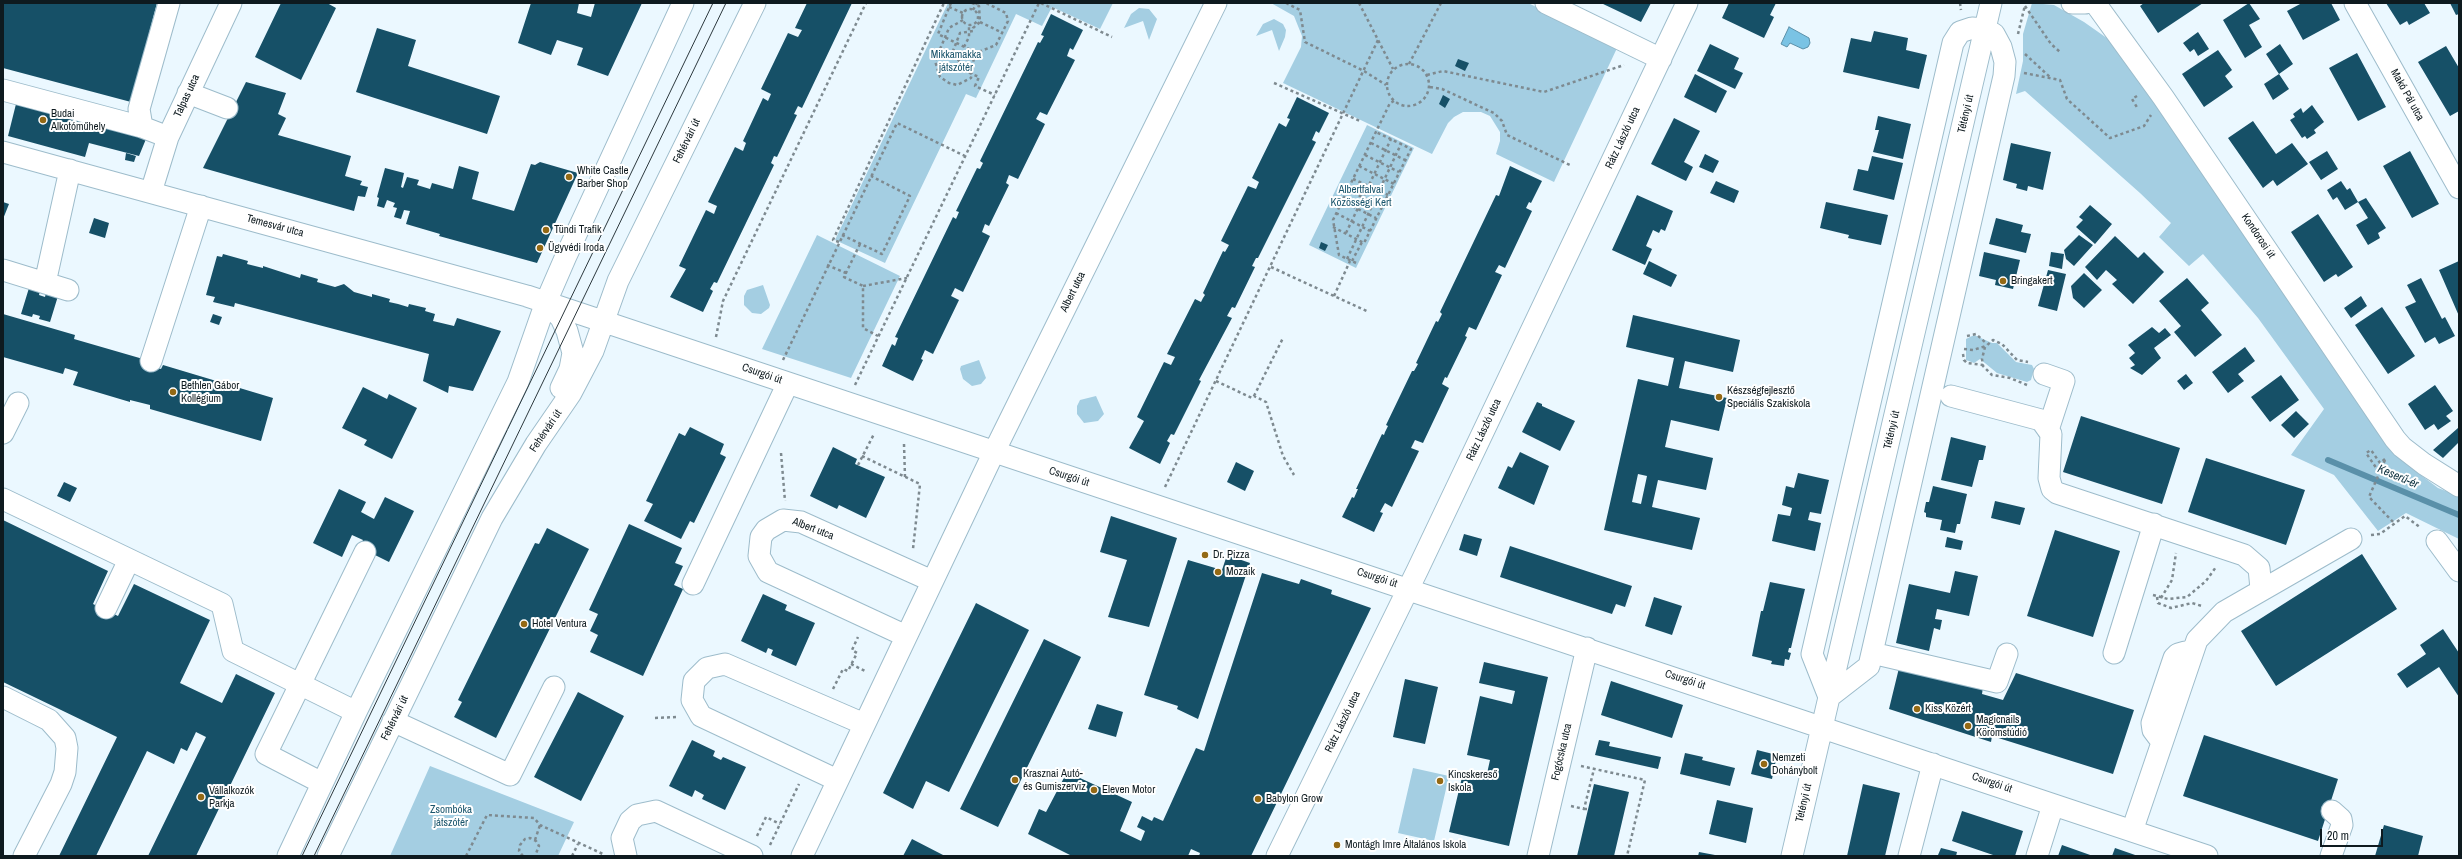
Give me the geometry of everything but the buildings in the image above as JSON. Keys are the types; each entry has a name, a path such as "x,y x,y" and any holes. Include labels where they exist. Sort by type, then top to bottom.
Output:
{"street":[{"path":"142,127 139,109 169,3"},
{"name":"Talpas utca","path":"151,192 168,137 231,3"},
{"path":"288,856 356,712 518,382 546,302 682,3"},
{"name":"Fehérvári út","path":"328,856 492,518 536,444 572,393 593,350 618,281 755,3"},
{"name":"Albert utca","path":"802,856 994,452 1216,3"},
{"path":"1546,3 1659,63"},
{"name":"Rátz László utca","path":"1277,856 1408,589 1687,3"},
{"name":"Tétényi út","path":"1792,856 1991,3"},
{"path":"2072,3 2086,3"},
{"name":"Kondorosi út","path":"2095,3 2163,97 2395,439 2402,447 2424,464 2459,486"},
{"name":"Makó Pál utca","path":"2355,3 2459,188"},
{"path":"1972,28 1986,29 1994,34 2001,47 2005,62 2004,76 1872,653 1869,666 1829,697 1812,654 1950,59 1954,43 1960,32 1972,28"},
{"path":"3,90 142,127 168,137"},
{"path":"188,93 227,108"},
{"name":"Temesvár utca","path":"3,152 546,302"},
{"path":"45,283 70,170"},
{"path":"152,360 201,206"},
{"path":"3,270 68,290"},
{"path":"536,444 570,369 572,353 567,331 561,318 546,302"},
{"name":"Csurgói út","path":"546,302 2207,856"},
{"path":"2038,369 2064,381 2048,430 2051,452 2049,478 2052,489 2064,496 2154,524 2223,548 2253,561 2259,568 2261,589"},
{"path":"693,584 781,381"},
{"path":"1951,396 2041,420 2048,430"},
{"path":"3,433 18,403"},
{"path":"3,500 222,604 233,651 356,712"},
{"name":"Albert utca","path":"906,636 776,578 765,569 759,556 761,537 774,524 787,520 801,522 932,581"},
{"path":"2114,652 2154,524"},
{"path":"2132,831 2197,640 2218,618 2261,589 2351,539"},
{"path":"2436,541 2459,571"},
{"path":"322,783 266,754 364,552"},
{"path":"106,608 129,560"},
{"name":"Fogócska utca","path":"1538,856 1587,648"},
{"path":"2162,742 2153,730 2152,723 2174,658 2178,654 2185,652"},
{"path":"1872,653 1997,682 2007,654"},
{"path":"837,780 701,716 692,700 694,681 707,668 725,664 864,724"},
{"path":"393,721 510,774 554,687"},
{"path":"3,697 49,720 65,738 67,748 67,761 60,784 24,856"},
{"path":"1909,856 1933,764"},
{"path":"2037,856 2053,805"},
{"path":"626,856 622,838 627,825 637,815 656,811 756,853"},
{"path":"2332,811 2341,819 2342,825 2332,856"}],"path":[{"path":"709,336 716,338 723,301 866,3"},
{"path":"839,242 833,240 944,3"},
{"path":"951,3 938,34 977,53"},
{"path":"972,3 979,6 981,13 980,22 973,28 973,31 960,33 955,43 954,54 965,71 979,77 975,86 995,95"},
{"path":"963,20 949,28 935,61 940,76 949,83 957,85 969,80 972,74 972,62 977,53 996,45 1008,21 1008,16 986,3"},
{"path":"846,403 1040,3 1112,37"},
{"path":"1050,3 1052,8"},
{"path":"1286,3 1300,10 1305,42 1364,71 1386,85"},
{"path":"1358,3 1393,69"},
{"path":"1410,64 1441,3"},
{"path":"973,10 976,4"},
{"path":"2025,5 2051,44 2060,52"},
{"path":"949,7 963,13"},
{"path":"963,13 969,9 973,10"},
{"path":"969,24 977,19 973,10"},
{"path":"963,13 963,20"},
{"path":"963,20 969,24"},
{"path":"980,22 1003,33"},
{"path":"964,47 969,31 969,24"},
{"path":"1156,506 1378,40"},
{"path":"2023,52 2051,78"},
{"path":"1427,75 1443,71 1544,92 1635,61 1659,63"},
{"path":"1403,64 1410,64 1423,69 1427,75 1430,87 1427,96 1416,105 1402,106 1394,101 1388,94 1386,85 1393,69 1403,64"},
{"path":"2017,72 2060,80 2067,99 2110,138 2144,126 2163,97"},
{"path":"1274,83 1343,115 1360,121"},
{"path":"1430,87 1442,89 1494,113 1502,121 1507,134 1572,166"},
{"path":"1356,263 1339,255 1333,226 1336,213 1390,103 1394,101"},
{"path":"781,381 827,265 897,123 965,156"},
{"path":"1334,296 1350,260 1362,242 1364,243 1411,148 1376,132"},
{"path":"1346,234 1356,209 1368,188 1367,185 1375,174 1379,162 1391,139"},
{"path":"1370,143 1405,160"},
{"path":"1350,260 1355,239 1379,192 1384,178 1391,168 1401,144"},
{"path":"1365,155 1400,172"},
{"path":"1359,166 1394,184"},
{"path":"842,235 882,254 910,196 871,176"},
{"path":"1353,178 1388,196"},
{"path":"1348,190 1382,207"},
{"path":"1342,201 1376,218"},
{"path":"1336,213 1370,230"},
{"path":"1333,226 1362,242"},
{"path":"860,244 844,277 863,286 907,278"},
{"path":"827,265 846,273"},
{"path":"1271,267 1368,312"},
{"path":"863,286 863,328 878,336"},
{"path":"1982,364 1973,365 1964,360 1964,343 1968,335 1976,334 1987,344"},
{"path":"1254,396 1283,338"},
{"path":"1964,349 1973,350 1993,340 1998,342 2017,360 2038,369"},
{"path":"1987,344 1982,359 1982,364 1992,375 2010,378 2059,395"},
{"path":"1216,381 1252,398 1254,396 1266,402 1283,456 1294,475"},
{"path":"858,465 874,434"},
{"path":"904,444 905,476"},
{"path":"2379,472 2366,454 2371,450 2380,463"},
{"path":"780,453 787,520"},
{"path":"862,456 920,484 910,571"},
{"path":"2387,458 2379,472 2369,497 2394,524"},
{"path":"2380,534 2405,516 2436,541"},
{"path":"2161,598 2172,580 2182,534"},
{"path":"2134,589 2161,598 2178,599 2187,597 2206,581 2216,566 2223,548"},
{"path":"2157,596 2158,603 2171,608 2189,604 2205,607 2218,618"},
{"path":"2187,597 2189,604"},
{"path":"824,706 843,669 848,671 852,664 857,653 852,650 868,619"},
{"path":"852,664 873,674"},
{"path":"756,853 780,824 808,766"},
{"path":"1580,766 1645,780 1627,856"},
{"path":"1584,809 1594,769"},
{"path":"1571,806 1588,809"},
{"path":"466,856 487,815 534,818 540,825 578,844 607,856"},
{"path":"756,853 766,817 780,824"},
{"path":"535,840 540,825"},
{"path":"524,856 519,850 521,843 527,838 535,840 539,846 536,856"},
{"path":"572,856 578,844"}],"green space":[{"name":"Mikkamakka játszótér","path":"948,3 1113,3 1100,29 1052,7 1042,26 1016,14 976,98 966,94 885,263 835,240"},
{"path":"1271,3 1528,3 1618,46 1554,182 1496,154 1500,141 1500,132 1490,116 1481,112 1463,112 1454,117 1448,123 1432,154 1283,83 1301,47 1302,36 1294,16"},
{"path":"2032,3 2054,5 2084,22 2111,41 2132,67 2315,337 2401,460 2438,488 2459,496 2459,539 2406,513 2378,531 2334,475 2291,455 2324,409 2258,318 2203,254 2189,266 2159,237 2171,223 2140,193 2025,91 2016,94 2023,61 2023,34"},
{"path":"1139,8 1149,9 1157,19 1149,40 1143,21 1124,28 1131,14"},
{"path":"1274,19 1283,24 1286,30 1285,37 1279,51 1272,30 1256,36 1263,24"},
{"name":"Albertfalvai Közösségi Kert","path":"1367,125 1414,148 1356,268 1309,245"},
{"path":"817,235 900,276 851,378 762,349"},
{"path":"763,285 770,305 769,308 761,314 752,313 744,305 744,296 747,290"},
{"path":"1974,335 1992,343 1997,343 2016,362 2032,365 2034,369 2031,380 2027,382 1997,373 1980,359 1974,363 1966,360 1966,339"},
{"path":"979,360 986,378 981,384 972,386 963,379 960,369 961,366"},
{"path":"1096,396 1104,414 1098,421 1084,423 1077,414 1077,406 1080,400"},
{"name":"Zsombóka játszótér","path":"430,766 574,822 558,856 390,856"},
{"path":"1413,768 1449,776 1434,841 1398,833"}],"shaded area":[{"path":"1789,27 1809,38 1810,43 1808,47 1803,49 1790,43 1787,47 1781,44"}],"waterway":[{"name":"Keserű-ér","path":"2328,460 2459,515"}],"tram line":[{"path":"302,856 713,3"},
{"path":"314,856 726,3"}],"place":[{"name":"Budai Alkotóműhely","path":"43,120"},
{"name":"White Castle Barber Shop","path":"569,177"},
{"name":"Tündi Trafik","path":"546,230"},
{"name":"Ügyvédi Iroda","path":"540,248"},
{"name":"Bringakert","path":"2003,281"},
{"name":"Bethlen Gábor Kollégium","path":"173,392"},
{"name":"Készségfejlesztő Speciális Szakiskola","path":"1719,397"},
{"name":"Dr. Pizza","path":"1205,555"},
{"name":"Mozaik","path":"1218,572"},
{"name":"Hotel Ventura","path":"524,624"},
{"name":"Kiss Közért","path":"1917,709"},
{"name":"Magicnails Körömstúdió","path":"1968,726"},
{"name":"Nemzeti Dohánybolt","path":"1764,764"},
{"name":"Krasznai Autó- és Gumiszerviz","path":"1015,780"},
{"name":"Kincskereső Iskola","path":"1440,781"},
{"name":"Eleven Motor","path":"1094,790"},
{"name":"Vállalkozók Parkja","path":"201,797"},
{"name":"Babylon Grow","path":"1258,799"},
{"name":"Montágh Imre Általános Iskola","path":"1337,845"}]}
